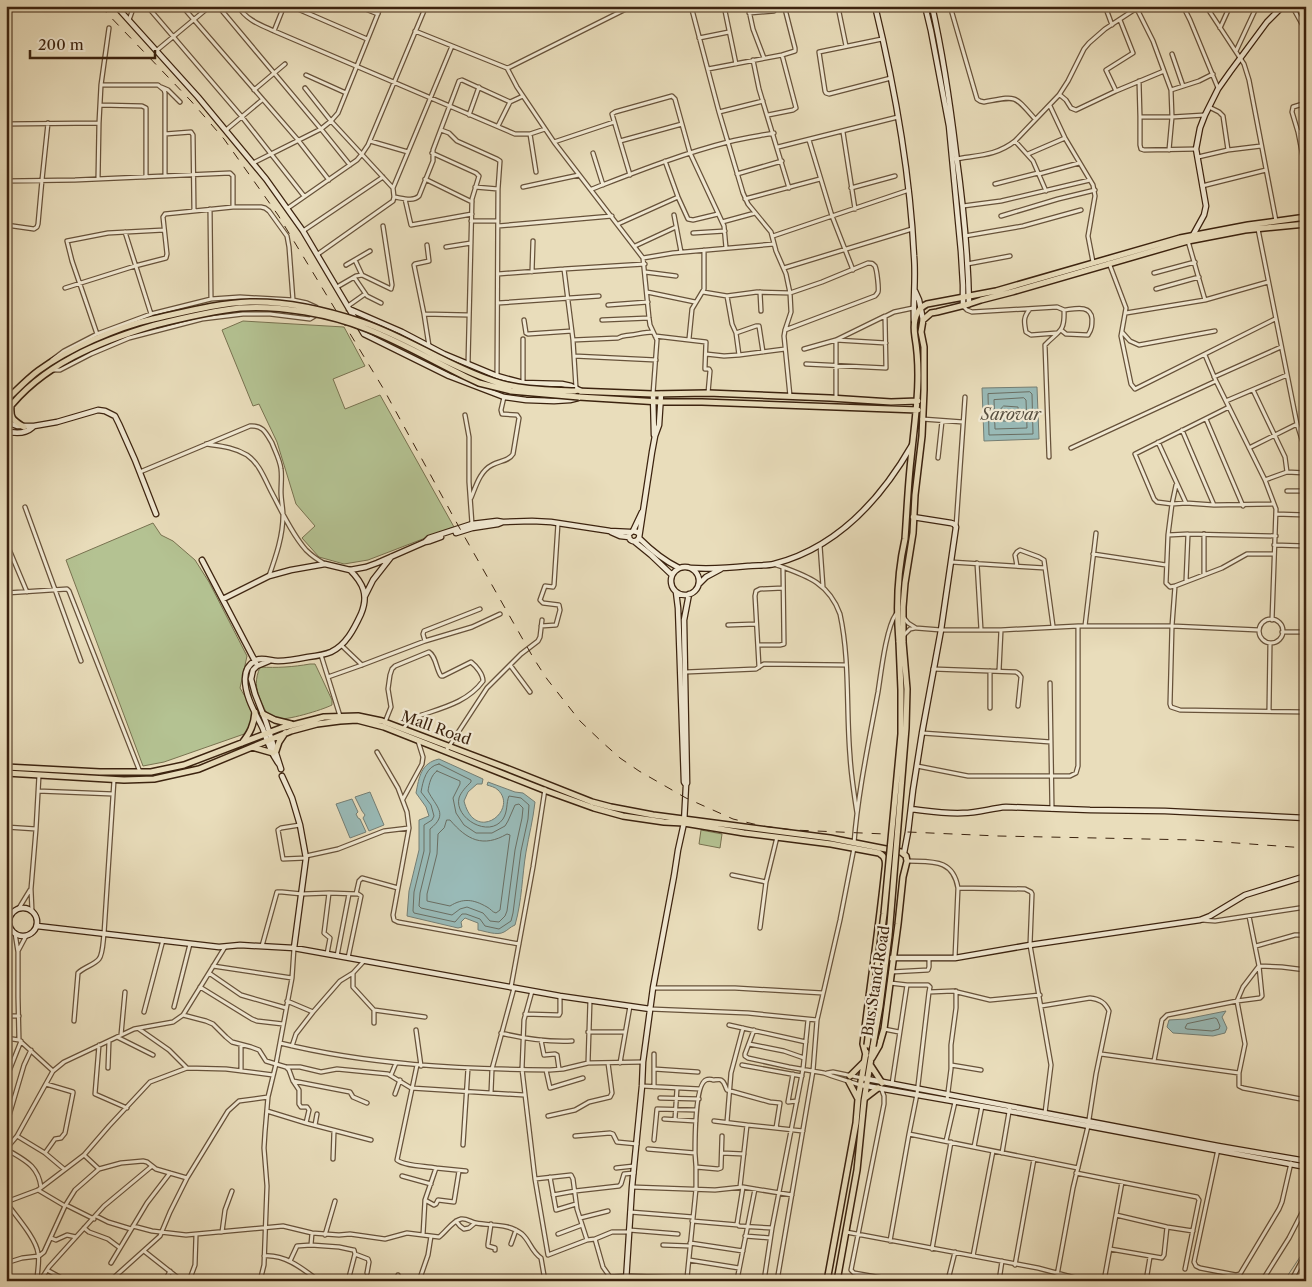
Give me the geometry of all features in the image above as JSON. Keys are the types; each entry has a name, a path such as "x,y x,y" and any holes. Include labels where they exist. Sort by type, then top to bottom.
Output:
{"main road":[{"path":"1277,224 1306,218"},
{"path":"866,1055 880,1006 889,936 906,728 907,689 896,614 900,560 905,539 916,410 917,348 914,321 921,309 927,304 996,291 1180,238 1257,226 1306,224"},
{"path":"901,642 903,636 905,583 914,517 924,400 923,320 931,313 966,307 981,300 1188,241 1257,226"},
{"path":"6,400 26,381 49,364 122,328 211,306 274,303 310,308 373,326 457,367 495,382 526,388 653,394 708,393 892,402 924,400"},
{"path":"6,412 30,386 52,370 74,357 153,319 189,316 240,308 294,310 333,318 386,337 466,377 511,392 654,402 923,410"},
{"path":"12,405 12,419 24,427"},
{"path":"242,743 253,726 255,712"},
{"path":"263,714 281,722 295,724"},
{"name":"Mall Road","path":"6,773 114,779 154,779 199,769 250,747 268,736 295,724 324,717 358,716 385,722 544,790 623,816 664,822 684,821 854,846"},
{"name":"Mall Road","path":"6,766 100,772 151,772 184,765 242,743 268,736 317,724 357,720 384,727 546,783 611,808 744,833 844,846"},
{"path":"250,747 275,752 285,733"},
{"name":"Bus Stand Road","path":"844,846 904,853"},
{"name":"Bus Stand Road","path":"827,1281 856,1123 858,1099 865,1079 866,1055 863,1044 880,922 886,860 882,854 854,846"},
{"path":"904,853 907,861"},
{"name":"Bus Stand Road","path":"865,1079 884,1029 903,877 907,861"},
{"path":"870,1046 872,1058"},
{"path":"858,1099 849,1079 865,1061"},
{"path":"865,1098 880,1086 870,1066"},
{"name":"Bus Stand Road","path":"837,1281 856,1170 865,1098 864,1085"}],"street":[{"path":"116,6 254,162 288,208 318,254 362,332 367,337 504,396 526,400 561,401 581,397"},
{"path":"128,19 133,6"},
{"path":"147,6 272,153 304,196"},
{"path":"182,6 298,140 329,180"},
{"path":"218,6 350,165"},
{"path":"238,6 242,13 251,20 274,31 515,134 530,134 545,129"},
{"path":"274,31 284,6"},
{"path":"291,6 368,39"},
{"path":"358,6 378,14"},
{"path":"254,162 321,129 331,122 338,113 381,6"},
{"path":"288,208 350,165 362,154 370,141 426,6"},
{"path":"415,31 510,68 632,6"},
{"path":"691,6 719,112 745,199 771,232 784,268 790,293 791,312 785,330 790,397"},
{"path":"724,6 736,64"},
{"path":"748,6 755,34 764,58"},
{"path":"708,70 793,51 795,49 786,11 790,6"},
{"path":"875,6 891,78 909,190 914,257 914,321"},
{"path":"924,6 931,31 963,206 969,288 966,307"},
{"path":"932,6 948,83 963,285 962,297 966,307 972,312 1057,307 1064,310 1087,309 1092,314 1092,329 1088,335 1066,334 1061,330"},
{"path":"950,6 977,99 984,102 1012,97 1020,101 1035,119"},
{"path":"1105,6 1112,25"},
{"path":"1183,6 1218,89"},
{"path":"1206,6 1244,64 1277,224"},
{"path":"1220,28 1230,6"},
{"path":"1236,51 1257,6"},
{"path":"1193,235 1206,206 1196,150 1204,115 1218,89 1267,22 1283,6"},
{"path":"1292,6 1302,24 1306,25"},
{"path":"156,51 209,7"},
{"path":"838,7 846,46"},
{"path":"954,159 992,154 1015,141 1060,95 1084,49 1094,37 1138,7 1154,41 1171,90 1172,117 1169,150"},
{"path":"750,13 774,11"},
{"path":"1116,91 1106,70 1133,53 1120,20"},
{"path":"98,179 98,123 109,28"},
{"path":"699,38 729,32"},
{"path":"883,39 819,52 826,93 829,94 891,78"},
{"path":"318,254 393,201 393,188 452,46"},
{"path":"768,115 796,108 782,54"},
{"path":"1172,54 1183,86"},
{"path":"753,60 789,188"},
{"path":"254,90 285,64"},
{"path":"506,68 554,142 643,258 649,318 657,344 653,394 654,436 638,538"},
{"path":"1060,95 1076,110 1164,71"},
{"path":"1171,90 1212,74"},
{"path":"306,75 346,93"},
{"path":"394,197 417,199 419,196 433,161 432,153 460,80 510,102"},
{"path":"1138,82 1141,149 1196,150"},
{"path":"101,85 158,85 168,90 180,102"},
{"path":"161,86 165,93 165,176"},
{"path":"469,115 479,87"},
{"path":"305,88 331,122 393,188"},
{"path":"498,127 510,102 523,96"},
{"path":"630,174 612,116 614,113 671,96 675,99 690,153 722,222 725,231 726,248"},
{"path":"226,130 262,100"},
{"path":"719,112 763,101"},
{"path":"1306,103 1292,108 1305,159 1306,172"},
{"path":"100,105 142,106 146,108 146,177"},
{"path":"1050,106 1065,138 1094,185 1095,196 1088,236 1093,262"},
{"path":"1208,108 1223,116 1228,150"},
{"path":"1140,117 1204,115"},
{"path":"778,147 898,117"},
{"path":"554,142 614,122"},
{"path":"6,225 31,229 37,228 48,123"},
{"path":"6,124 98,123"},
{"path":"620,141 682,124"},
{"path":"441,130 449,133 457,141 499,160 500,164 498,189 497,376"},
{"path":"1298,132 1306,131"},
{"path":"843,132 855,209"},
{"path":"165,134 193,133 194,211"},
{"path":"592,190 630,174 690,153 728,142 774,133"},
{"path":"530,134 536,172"},
{"path":"1028,154 1065,138"},
{"path":"809,140 832,216 853,270"},
{"path":"370,141 408,152"},
{"path":"1015,141 1033,161 1046,191"},
{"path":"1198,157 1228,150 1261,146"},
{"path":"432,153 478,174 472,196 468,365"},
{"path":"593,153 603,185"},
{"path":"665,161 686,217 690,221 718,214"},
{"path":"737,174 782,161"},
{"path":"995,184 1079,163"},
{"path":"1202,186 1266,170"},
{"path":"6,181 230,173 233,176 233,207"},
{"path":"523,187 579,175"},
{"path":"851,188 895,176"},
{"path":"303,231 383,177"},
{"path":"425,179 472,202"},
{"path":"745,199 820,179"},
{"path":"963,206 1001,201 1090,180"},
{"path":"475,187 498,189"},
{"path":"773,236 909,190"},
{"path":"1001,216 1095,190"},
{"path":"618,224 678,197"},
{"path":"405,199 411,225 472,214"},
{"path":"65,288 166,258 163,217 165,214 233,207 265,208 270,211 288,240 292,300"},
{"path":"210,210 211,299"},
{"path":"965,236 1023,226 1081,210"},
{"path":"722,222 755,213"},
{"path":"674,215 681,252"},
{"path":"498,226 612,216"},
{"path":"471,220 498,221"},
{"path":"355,260 362,275 391,289 382,226"},
{"path":"635,246 676,226"},
{"path":"1257,226 1297,424 1304,446"},
{"path":"784,268 912,228"},
{"path":"97,334 67,241 103,234 164,230"},
{"path":"693,234 725,231"},
{"path":"125,232 153,319"},
{"path":"532,272 533,241"},
{"path":"1188,241 1205,300"},
{"path":"446,247 471,243"},
{"path":"643,258 681,252 774,244"},
{"path":"428,245 429,261 414,265 429,347"},
{"path":"689,339 692,309 703,292 704,250"},
{"path":"346,265 370,251"},
{"path":"967,264 1010,256"},
{"path":"1154,273 1195,262"},
{"path":"703,292 727,296 760,292 790,293 868,263 874,265 878,289 877,294 873,297 785,330"},
{"path":"498,274 644,264"},
{"path":"1109,264 1125,304 1126,313 1121,336 1131,384 1135,389 1276,319"},
{"path":"348,307 402,332 456,362 523,383 562,384 578,390 564,268"},
{"path":"645,272 676,276"},
{"path":"337,287 354,277 362,275"},
{"path":"354,277 365,294 371,299 382,302"},
{"path":"1156,289 1199,277"},
{"path":"1126,313 1205,300 1268,282"},
{"path":"915,291 923,320"},
{"path":"646,292 695,302"},
{"path":"760,292 761,311"},
{"path":"348,307 365,294"},
{"path":"498,303 599,296"},
{"path":"727,296 739,355"},
{"path":"49,364 64,351 97,334 153,319 211,299 240,297 270,298 292,300 316,307 314,316 310,319 270,314 243,314 202,319 129,338 60,370 52,370"},
{"path":"270,298 277,305 275,311 270,314"},
{"path":"608,305 648,302"},
{"path":"804,349 836,340 898,311 914,308"},
{"path":"1030,308 1024,315 1026,332 1031,335 1058,333"},
{"path":"1049,457 1045,345 1061,330 1064,310"},
{"path":"424,314 468,315"},
{"path":"806,364 886,368 885,316"},
{"path":"602,320 649,318"},
{"path":"524,320 528,334 572,330"},
{"path":"736,333 759,326 763,352"},
{"path":"1122,332 1130,341 1139,346 1214,331"},
{"path":"573,340 618,338 624,335 653,332"},
{"path":"656,336 706,342 705,368 710,371 708,393"},
{"path":"523,339 523,383"},
{"path":"836,340 886,343"},
{"path":"836,340 836,398"},
{"path":"1071,448 1281,348"},
{"path":"706,354 724,356 785,349"},
{"path":"1205,355 1265,480 1274,504 1276,536 1274,545 1272,620"},
{"path":"574,356 656,360"},
{"path":"1226,401 1287,376"},
{"path":"1253,390 1285,457 1288,472"},
{"path":"654,436 659,425 661,394"},
{"path":"471,498 477,482 486,468 510,458 513,454 519,418 517,415 502,414 504,396"},
{"path":"904,853 922,733 952,562 956,528 964,397"},
{"path":"1229,407 1136,452 1135,456 1154,499 1157,502 1172,504 1243,506 1274,504"},
{"path":"6,422 24,427 34,426 57,422 98,410 115,416 156,514"},
{"path":"465,415 469,437 469,482 472,526"},
{"path":"922,419 963,422"},
{"path":"1206,419 1243,506"},
{"path":"938,458 942,420"},
{"path":"1249,448 1297,424"},
{"path":"6,431 24,433 34,426"},
{"path":"140,472 250,426 263,428 282,470 283,515 279,544 269,576"},
{"path":"1182,430 1214,505"},
{"path":"1158,442 1186,504"},
{"path":"205,444 230,447 246,454 253,460 260,469 283,515 306,550 325,564 350,570 372,565 425,542 429,538 472,526 497,521 532,521 610,531 617,536 636,532 638,538 672,575"},
{"path":"686,786 684,782 678,608 676,592 671,584 672,575 676,569 683,566 690,568 722,568 773,564 798,555 830,539 852,522 876,497 913,444"},
{"path":"1265,480 1288,472 1306,473"},
{"path":"1176,484 1168,535 1166,565 1166,583 1170,587 1227,565 1247,554 1274,554"},
{"path":"1287,491 1306,491"},
{"path":"26,507 81,662"},
{"path":"638,538 632,541 631,534 644,508"},
{"path":"1276,514 1306,515"},
{"path":"906,516 951,522 956,528"},
{"path":"541,626 556,625 560,610 559,605 542,603 540,601 545,586 553,587 554,585 558,523"},
{"path":"1085,626 1096,533"},
{"path":"1186,581 1188,534"},
{"path":"1204,534 1204,574"},
{"path":"1168,535 1276,536"},
{"path":"638,538 667,562 679,568"},
{"path":"6,542 26,592"},
{"path":"820,544 823,587"},
{"path":"1274,545 1306,546"},
{"path":"1017,566 1016,555 1020,550 1044,560 1053,626"},
{"path":"1093,554 1166,565"},
{"path":"280,766 247,692 245,678 248,667 256,663 293,660 321,655 341,645 358,621 373,580 392,556"},
{"path":"202,560 256,663"},
{"path":"952,562 1045,568"},
{"path":"977,563 981,630"},
{"path":"223,599 269,576 325,564"},
{"path":"773,564 806,576 823,587 831,596 840,614 846,665 852,783 857,813"},
{"path":"690,568 697,573 698,585"},
{"path":"676,592 682,594 693,592 706,577 722,568"},
{"path":"758,645 784,644 783,568"},
{"path":"350,570 361,583 365,598"},
{"path":"1175,586 1172,626 1171,707 1180,710 1306,712"},
{"path":"759,667 756,591 760,589 783,588"},
{"path":"6,593 67,589 71,593 140,772"},
{"path":"627,1278 630,1212 643,1062 653,988 684,821 687,754 684,620 689,594"},
{"path":"425,641 424,631 480,608"},
{"path":"328,677 425,641 472,627 500,614"},
{"path":"777,1281 813,1071 817,1020 840,920 854,846 857,813 882,665 891,624 896,614"},
{"path":"903,616 916,628"},
{"path":"447,749 487,688 510,665 538,642 542,620"},
{"path":"1272,620 1280,624 1282,632 1278,641 1270,643 1261,638 1259,630 1263,622 1272,620"},
{"path":"728,625 756,624"},
{"path":"903,636 916,628 1001,630 1053,626 1172,626 1259,630"},
{"path":"917,766 968,776 1073,775 1077,771 1078,766 1078,626"},
{"path":"999,671 1001,630"},
{"path":"1282,632 1306,632"},
{"path":"1269,710 1270,643"},
{"path":"341,645 362,665"},
{"path":"385,722 391,706 388,692 390,675 395,666 429,652 432,654 441,676 471,662 474,665 483,681 467,697 412,718 403,730"},
{"path":"321,655 340,716"},
{"path":"256,663 252,679 268,736"},
{"path":"686,672 756,669 764,664 846,665"},
{"path":"510,665 530,692"},
{"path":"933,669 1016,672 1021,677 1018,706"},
{"path":"990,671 990,708"},
{"path":"1050,683 1052,809"},
{"path":"922,733 1051,742"},
{"path":"403,799 422,764 423,757 418,740"},
{"path":"377,752 403,799 409,828 394,920 519,944"},
{"path":"32,911 31,889 38,774"},
{"path":"260,1281 264,1266 267,1186 264,1132 268,1097 292,978 306,857 300,825 292,798 282,776"},
{"path":"74,1021 77,976 80,971 100,959 104,934 114,779"},
{"path":"491,1093 492,1069 513,987 546,783"},
{"path":"38,791 113,794"},
{"path":"911,809 962,814 996,808 1165,811 1306,818"},
{"path":"300,825 278,830 283,859 306,857 338,849 384,832 409,828"},
{"path":"6,827 36,829"},
{"path":"760,928 766,882 777,836"},
{"path":"907,861 936,862 942,864 953,873 958,888 955,958"},
{"path":"732,876 766,882"},
{"path":"1200,920 1245,895 1306,876"},
{"path":"356,894 362,878 398,888"},
{"path":"958,888 1024,889 1032,894 1030,945 1040,995 1051,1070 1045,1113"},
{"path":"19,908 32,911 36,916 37,926 35,930 26,936 11,930 8,917 19,908 31,889"},
{"path":"262,946 277,892 356,894 362,898 348,958"},
{"path":"326,954 330,938 324,933 329,893"},
{"path":"337,956 349,894"},
{"path":"874,958 955,958 1200,920 1215,921 1306,907"},
{"path":"6,912 14,912"},
{"path":"1154,1061 1160,1024 1167,1015 1260,998 1262,996 1256,946 1249,916"},
{"path":"37,926 225,947 262,946 294,948 560,996 650,1009 748,1013 817,1020"},
{"path":"6,1079 20,1040 18,952 15,933"},
{"path":"1256,946 1295,935 1306,938"},
{"path":"18,952 26,936"},
{"path":"144,1012 163,940"},
{"path":"174,1007 190,943"},
{"path":"40,1188 40,1180 32,1166 6,1149 18,1136 53,1071 72,1057 116,1037 138,1029 173,1022 183,1015 225,947"},
{"path":"891,972 928,970 929,958"},
{"path":"292,1046 296,1034 313,1012 340,981 353,973 364,961"},
{"path":"213,966 292,978"},
{"path":"1259,966 1306,970"},
{"path":"1259,966 1243,987 1237,1001 1245,1039 1238,1084 1240,1087 1306,1100"},
{"path":"209,973 241,995 286,1008"},
{"path":"353,973 353,987 374,1010 425,1017"},
{"path":"890,983 928,985 930,987 917,1092 890,1241"},
{"path":"892,1085 907,985"},
{"path":"200,987 252,1020 283,1024"},
{"path":"653,988 735,988 823,993"},
{"path":"532,991 524,1014 522,1069 535,1179 548,1255"},
{"path":"930,992 956,991 990,1000 1040,995"},
{"path":"948,1097 956,991"},
{"path":"121,1035 125,992"},
{"path":"524,1014 559,1015 560,996"},
{"path":"1041,1006 1095,998 1104,1003 1109,1015 1056,1281"},
{"path":"588,1062 590,1000"},
{"path":"287,1001 313,1012"},
{"path":"620,1063 630,1006"},
{"path":"374,1010 374,1023"},
{"path":"183,1015 213,1024 232,1042 251,1046 259,1050 266,1061 286,1067 300,1067 321,1072 336,1069 391,1075 412,1088 524,1095"},
{"path":"6,1016 19,1016"},
{"path":"764,1281 770,1238 802,1076 808,1020"},
{"path":"729,1025 806,1042"},
{"path":"726,1122 732,1068 743,1028"},
{"path":"138,1029 169,1050 187,1068"},
{"path":"884,1029 899,1032"},
{"path":"416,1030 419,1065 396,1160 405,1164 466,1171"},
{"path":"754,1030 745,1054 748,1058 824,1073 833,1072 864,1085 880,1086 1009,1108 1306,1167"},
{"path":"588,1032 625,1032"},
{"path":"501,1033 523,1038 572,1041"},
{"path":"116,1037 153,1055"},
{"path":"6,1038 20,1040 53,1071"},
{"path":"542,1040 544,1055 557,1055 559,1069"},
{"path":"108,1068 109,1041"},
{"path":"280,1043 350,1058 468,1068 546,1070 588,1062 643,1062"},
{"path":"749,1044 784,1051 804,1058"},
{"path":"98,1045 95,1094 126,1108"},
{"path":"241,1045 241,1071"},
{"path":"6,1126 24,1065 31,1050"},
{"path":"654,1054 654,1087"},
{"path":"1100,1054 1239,1073"},
{"path":"391,1075 396,1063"},
{"path":"548,1116 575,1110 590,1102 610,1097 612,1093 608,1063"},
{"path":"742,1065 802,1076"},
{"path":"951,1065 981,1070"},
{"path":"286,1067 299,1090 299,1104 301,1107 307,1107 309,1110 306,1122"},
{"path":"39,1281 39,1256 35,1242 6,1202 40,1188 84,1155 150,1082 187,1068 241,1071 273,1076"},
{"path":"462,1145 468,1068"},
{"path":"654,1069 698,1072"},
{"path":"546,1070 549,1086 552,1088 583,1078"},
{"path":"793,1074 788,1102 797,1101"},
{"path":"849,1079 865,1079 880,1086 892,1085 917,1092"},
{"path":"293,1080 350,1092 353,1097 368,1103"},
{"path":"395,1094 400,1080"},
{"path":"687,1278 696,1189 696,1110 700,1089 705,1080 722,1080 726,1089 770,1102 780,1103 776,1128"},
{"path":"45,1153 55,1139 61,1138 65,1133 73,1093 69,1090 46,1084"},
{"path":"642,1086 700,1089"},
{"path":"880,1086 885,1100 851,1268 852,1272 899,1281"},
{"path":"675,1120 678,1088"},
{"path":"110,1281 157,1240 187,1178 228,1111 236,1103 243,1100 268,1097"},
{"path":"948,1097 955,1101 982,1106 1045,1113 1089,1123"},
{"path":"660,1098 698,1099"},
{"path":"946,1142 955,1101"},
{"path":"974,1147 982,1106"},
{"path":"1002,1153 1009,1108"},
{"path":"654,1140 657,1109 696,1110"},
{"path":"267,1111 371,1140"},
{"path":"315,1125 317,1114"},
{"path":"664,1119 696,1121"},
{"path":"714,1121 803,1131"},
{"path":"738,1225 747,1125"},
{"path":"332,1159 334,1131"},
{"path":"575,1136 610,1133 613,1134 617,1142 637,1144"},
{"path":"908,1134 1078,1168"},
{"path":"18,1136 45,1153 64,1169"},
{"path":"696,1167 720,1169 722,1167 722,1136"},
{"path":"932,1249 951,1142"},
{"path":"1218,1148 1306,1161"},
{"path":"1218,1148 1194,1262 1200,1268 1236,1274 1240,1274 1279,1209 1293,1158"},
{"path":"648,1149 695,1153"},
{"path":"972,1256 993,1151"},
{"path":"722,1153 744,1154"},
{"path":"84,1155 99,1169"},
{"path":"1015,1264 1034,1159"},
{"path":"6,1263 22,1258 39,1256 44,1252 65,1206 75,1190 99,1169 134,1161 147,1162 152,1166 187,1178"},
{"path":"39,1281 104,1206 152,1166"},
{"path":"616,1168 634,1166"},
{"path":"424,1235 425,1200 436,1168"},
{"path":"425,1200 434,1205 439,1200 454,1202 459,1171"},
{"path":"112,1262 147,1203 170,1173"},
{"path":"553,1195 619,1186 624,1174 634,1173"},
{"path":"1076,1174 1197,1197 1199,1200 1185,1269"},
{"path":"535,1179 570,1175 573,1179 576,1204 587,1240"},
{"path":"402,1176 431,1184"},
{"path":"550,1177 556,1210 576,1204"},
{"path":"1104,1281 1122,1182"},
{"path":"632,1187 715,1190 742,1187 792,1195"},
{"path":"40,1188 65,1206 94,1218 120,1225 186,1235 283,1226 325,1235 350,1234 385,1240 407,1232 439,1237 462,1219 507,1227 516,1230 525,1237 535,1253 541,1258 545,1280 503,1278 499,1281"},
{"path":"737,1280 755,1189"},
{"path":"222,1232 225,1210 232,1191"},
{"path":"325,1235 335,1201"},
{"path":"1262,1281 1292,1233 1306,1205"},
{"path":"580,1218 608,1211"},
{"path":"630,1212 772,1228"},
{"path":"1116,1215 1193,1231"},
{"path":"456,1222 464,1229 476,1223"},
{"path":"491,1224 488,1246 495,1248 495,1250"},
{"path":"558,1234 582,1225"},
{"path":"1110,1249 1150,1257 1163,1257 1167,1227"},
{"path":"84,1228 88,1232 108,1239 120,1248"},
{"path":"511,1244 516,1230"},
{"path":"541,1258 612,1232 629,1231 678,1234"},
{"path":"845,1232 1038,1268 1087,1281"},
{"path":"311,1245 312,1233"},
{"path":"50,1238 56,1240 66,1235 76,1238"},
{"path":"189,1281 195,1265 196,1235"},
{"path":"419,1281 428,1255 431,1236"},
{"path":"745,1236 770,1238"},
{"path":"595,1239 602,1268 610,1277"},
{"path":"663,1245 690,1244 743,1251"},
{"path":"290,1261 297,1246 311,1245 348,1249 354,1250 355,1254 369,1260 367,1273"},
{"path":"144,1252 182,1281"},
{"path":"949,1276 955,1252"},
{"path":"1291,1281 1306,1253"},
{"path":"348,1281 355,1254"},
{"path":"264,1256 275,1256 290,1261 318,1280 329,1278 340,1281"},
{"path":"1146,1281 1150,1257"},
{"path":"689,1260 739,1268"},
{"path":"999,1281 1002,1261"},
{"path":"1301,1262 1306,1270 1303,1281"},
{"path":"47,1270 66,1281"},
{"path":"166,1281 170,1271"},
{"path":"397,1281 398,1275"},
{"path":"600,1281 610,1277 758,1281"}],"green space":[{"path":"243,321 344,327 365,366 333,379 345,409 380,395 454,527 368,560 344,564 319,557 302,538 315,526 296,504 277,442 259,404 253,406 222,330"},
{"path":"153,523 161,535 173,541 195,560 209,582 247,656 240,688 252,709 252,719 247,733 164,762 143,766 66,560"},
{"path":"315,664 332,700 332,705 295,717 275,719 269,716 263,706 257,688 257,676 260,667"},
{"path":"701,830 722,834 720,848 699,844"}],"water":[{"name":"Sarovar","path":"1037,387 1039,439 984,441 982,388"},
{"path":"439,759 483,779 482,784 477,784 468,792 464,801 469,814 477,821 493,820 503,806 503,798 498,790 487,785 488,782 523,793 535,802 515,925 501,933 478,930 478,923 465,918 461,922 462,927 458,928 407,916 409,891 419,850 419,820 429,816 426,807 416,793 417,787 425,767"},
{"path":"370,792 384,825 369,831 363,818 365,815 355,797"},
{"path":"352,799 358,812 356,814 366,832 350,838 336,804"},
{"path":"1226,1011 1222,1017 1227,1028 1225,1033 1213,1036 1173,1033 1167,1027 1169,1020 1186,1019"}],"waterway":[{"path":"1284,1281 1306,1248"}],"railway":[{"path":"100,6 191,101 224,139 278,215 383,388 534,659 580,721 620,758 686,798 733,819 762,826 793,830 885,834 908,832 1195,840 1306,848"}]}
